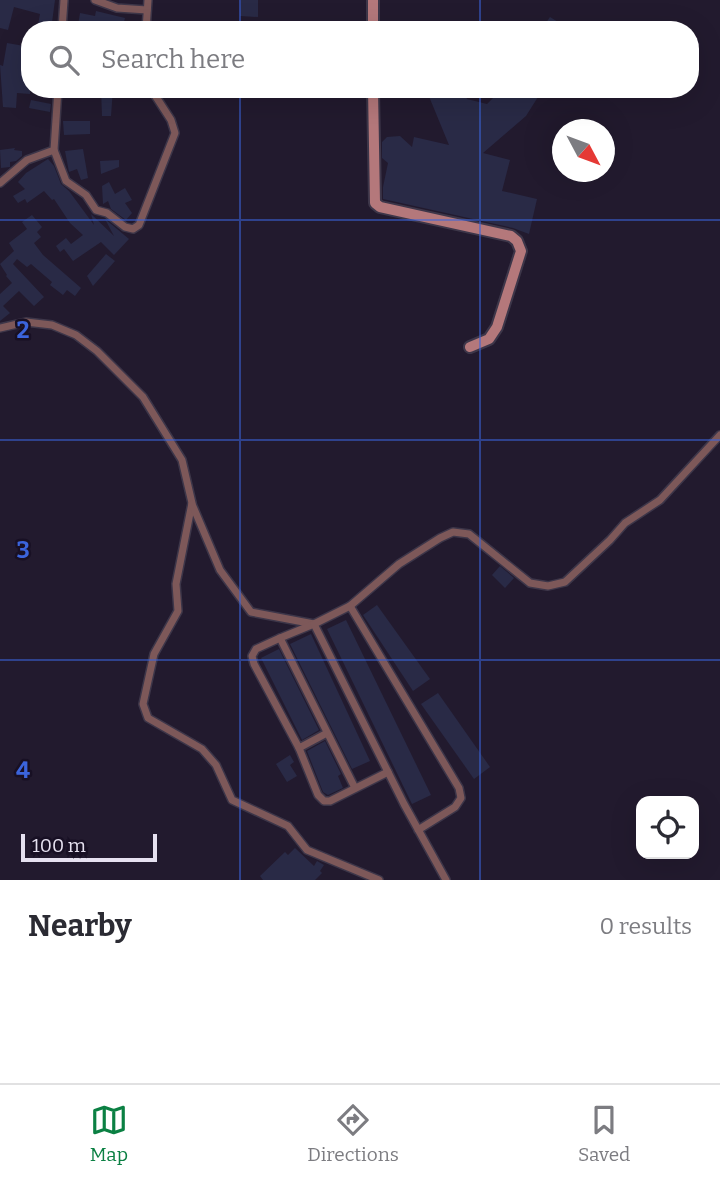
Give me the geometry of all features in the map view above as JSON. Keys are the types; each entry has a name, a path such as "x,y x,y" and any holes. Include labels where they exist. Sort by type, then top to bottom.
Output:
{"street":[{"path":"63,21 64,0"},
{"path":"95,0 117,8 147,10"},
{"path":"146,21 148,0"},
{"path":"373,0 373,21"},
{"path":"57,98 54,150 66,181 86,195 96,209 107,213 125,228 133,229 139,225 175,134 171,120 157,98"},
{"path":"373,98 375,203 380,207 511,236 517,241 521,251 497,327 489,340 470,347"},
{"path":"0,183 27,160 54,150"},
{"path":"0,328 26,322 52,324 76,334 97,351 143,397 183,460 192,503 220,570 251,612 314,624"},
{"path":"388,772 330,801 324,801 318,794 299,748 254,664 252,656 256,649 350,607 399,564 453,532 469,534 530,583 548,586 565,582 611,540 625,523 660,500 720,435"},
{"path":"192,503 176,584 178,611 154,654 143,704 148,718 202,749 216,765 232,800 288,826 307,850 379,880"},
{"path":"350,607 459,788 461,798 455,807 418,830"},
{"path":"314,624 446,880"},
{"path":"280,638 355,788"},
{"path":"299,748 327,733"}],"building":[{"path":"0,0 55,0 52,21 39,21 40,14 14,7 8,30 0,28"},
{"path":"241,0 258,0 258,17 240,16"},
{"path":"96,11 125,18 124,21 79,21 80,13 95,16"},
{"path":"7,43 21,45 21,93 17,93 16,108 3,107 0,65 3,66"},
{"path":"101,98 112,98 111,116 102,116"},
{"path":"430,98 467,98 487,104 493,98 537,98 526,116 483,153 510,160 502,191 537,199 529,234 513,228 383,199 388,163 382,158 382,142 387,137 400,136 412,147 414,137 449,145"},
{"path":"31,100 51,104 50,112 29,108"},
{"path":"63,121 90,121 90,134 64,135"},
{"path":"15,148 14,150 22,151 22,156 10,162 10,167 1,168 0,150"},
{"path":"83,149 88,178 81,180 77,169 69,172 65,151"},
{"path":"48,159 61,184 94,225 91,214 114,236 105,219 129,239 114,255 101,242 73,261 64,249 60,252 56,246 66,238 71,244 83,235 70,223 54,199 44,191 27,203 25,199 18,203 13,196 25,189 18,182 26,173"},
{"path":"119,160 119,167 101,174 100,161"},
{"path":"109,182 115,194 125,188 132,200 125,203 132,213 126,220 111,209 108,201 103,204 102,186"},
{"path":"32,215 42,227 37,232 41,237 34,243 43,255 81,288 75,296 67,290 63,295 31,264 27,267 17,259 13,264 44,297 34,306 19,291 3,306 10,313 0,321 0,294 12,283 0,264 14,251 9,243 27,229 22,222"},
{"path":"106,254 115,261 93,286 87,276"},
{"path":"500,566 514,578 505,588 492,575"},
{"path":"377,605 430,679 413,691 363,615"},
{"path":"346,620 431,795 412,804 327,629"},
{"path":"311,634 370,761 352,769 290,644"},
{"path":"279,649 319,730 302,740 261,658"},
{"path":"438,693 490,767 474,779 421,704"},
{"path":"325,741 341,774 338,776 343,788 328,795 323,792 307,751"},
{"path":"290,755 294,762 290,765 297,776 287,782 276,764"},
{"path":"295,848 314,866 317,861 324,865 320,871 322,873 315,880 263,880 260,876 285,852 288,855"}]}
